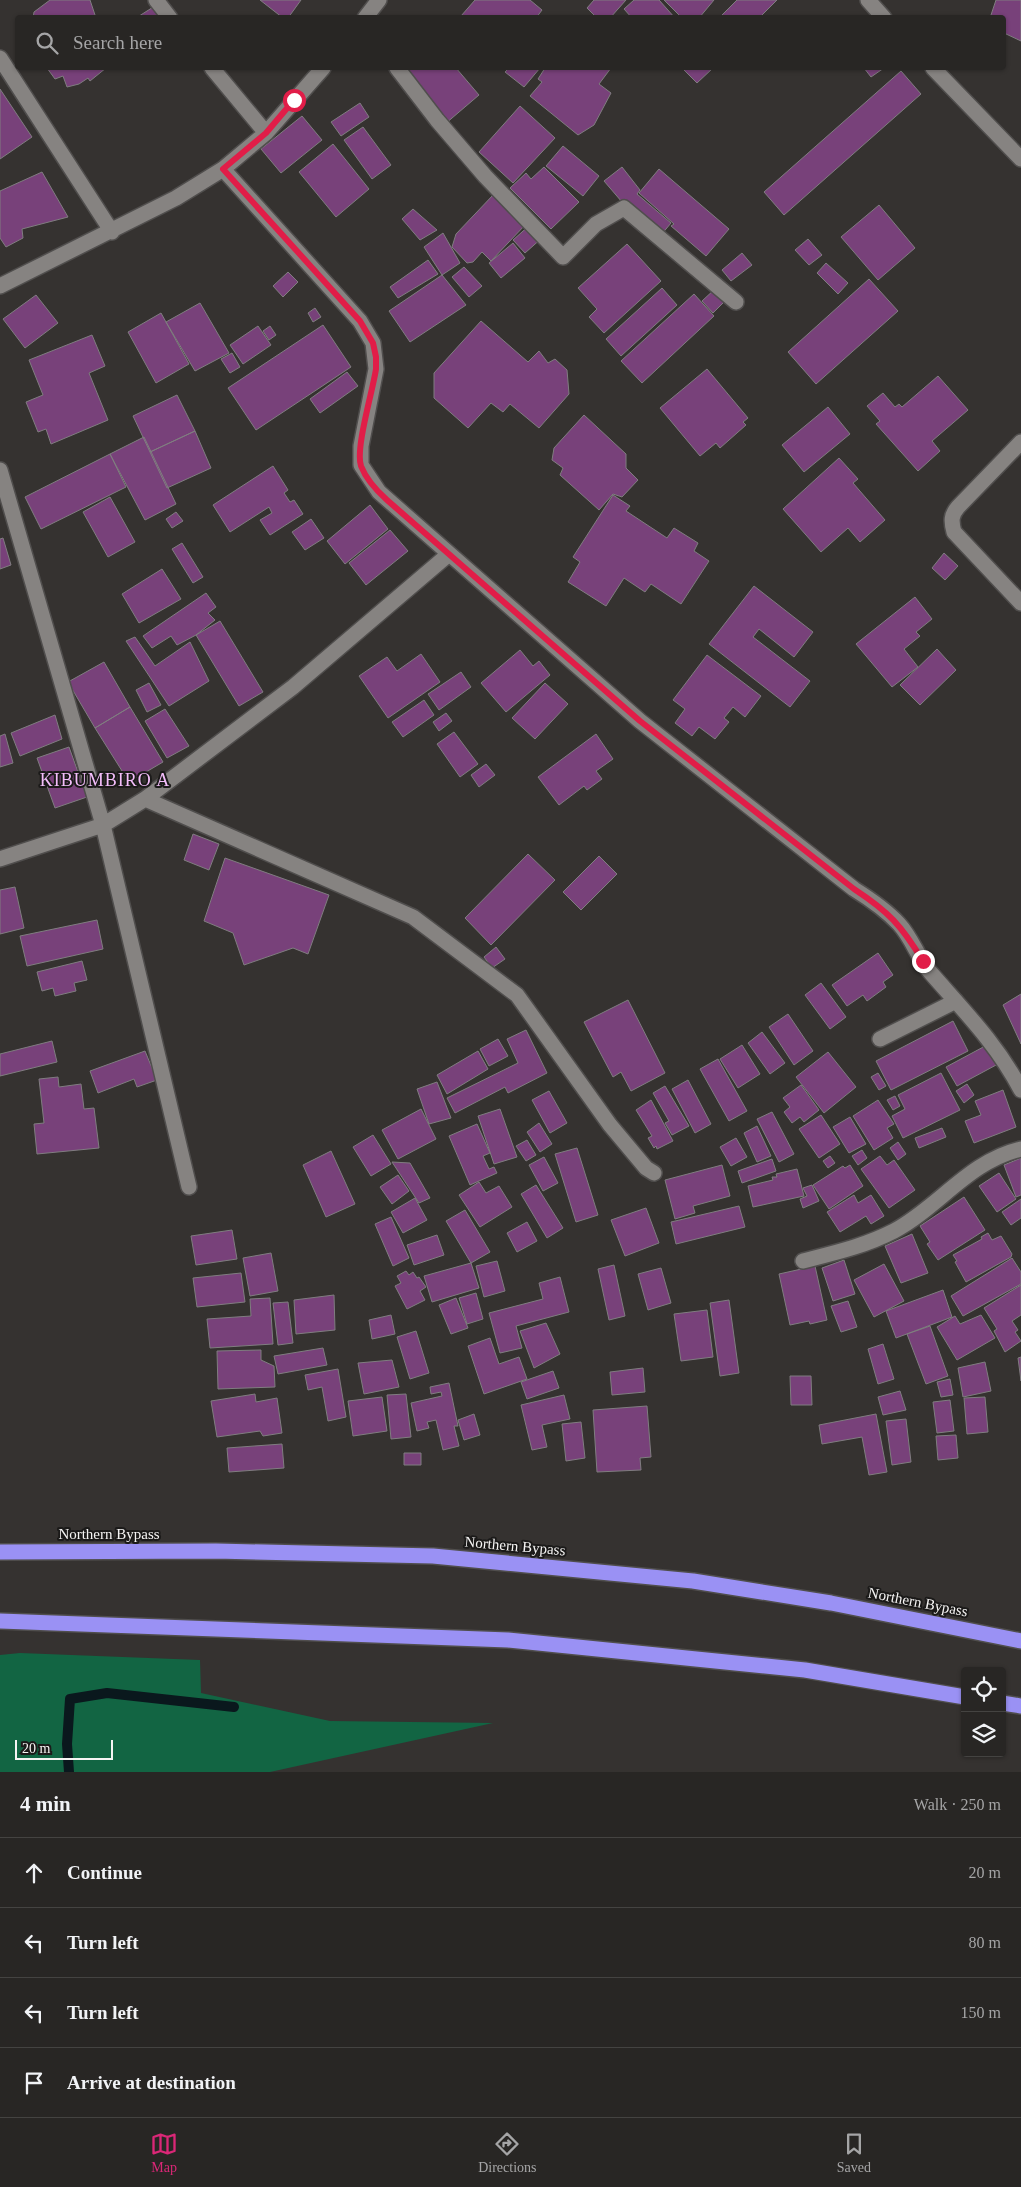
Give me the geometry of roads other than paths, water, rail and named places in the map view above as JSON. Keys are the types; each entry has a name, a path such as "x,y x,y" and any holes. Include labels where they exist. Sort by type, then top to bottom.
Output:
{"highway":[{"name":"Northern Bypass","path":"0,1552 216,1551 433,1556 693,1581 831,1603 1021,1640"},
{"path":"0,1621 508,1640 805,1670 961,1696"},
{"path":"1006,1704 1021,1706"}],"street":[{"path":"156,0 168,15"},
{"path":"367,15 379,0"},
{"path":"868,0 881,15"},
{"path":"0,58 112,232"},
{"path":"214,70 266,133"},
{"path":"0,286 112,232 176,198 223,169 266,133 321,70"},
{"path":"399,70 437,120 485,176 563,257 596,224 624,208 736,302"},
{"path":"935,70 1021,159"},
{"path":"223,169 297,250 368,334 376,357 376,369 361,446 361,465 378,492 640,721 854,889 878,904 900,924 928,970 1002,1056 1021,1090"},
{"path":"1021,442 958,507 953,513 951,523 954,532 1021,603"},
{"path":"0,470 103,824 189,1186"},
{"path":"0,858 103,824 145,798 293,687 448,554"},
{"path":"145,798 413,917 517,995 610,1125 646,1168 654,1173"},
{"path":"880,1039 956,1001"},
{"path":"803,1261 855,1247 894,1231 923,1212 977,1168 1010,1151 1021,1148"}],"waterway":[{"path":"69,1772 67,1744 70,1699 107,1693 234,1707"}],"district":[{"name":"KIBUMBIRO A","path":"105,780"}]}
